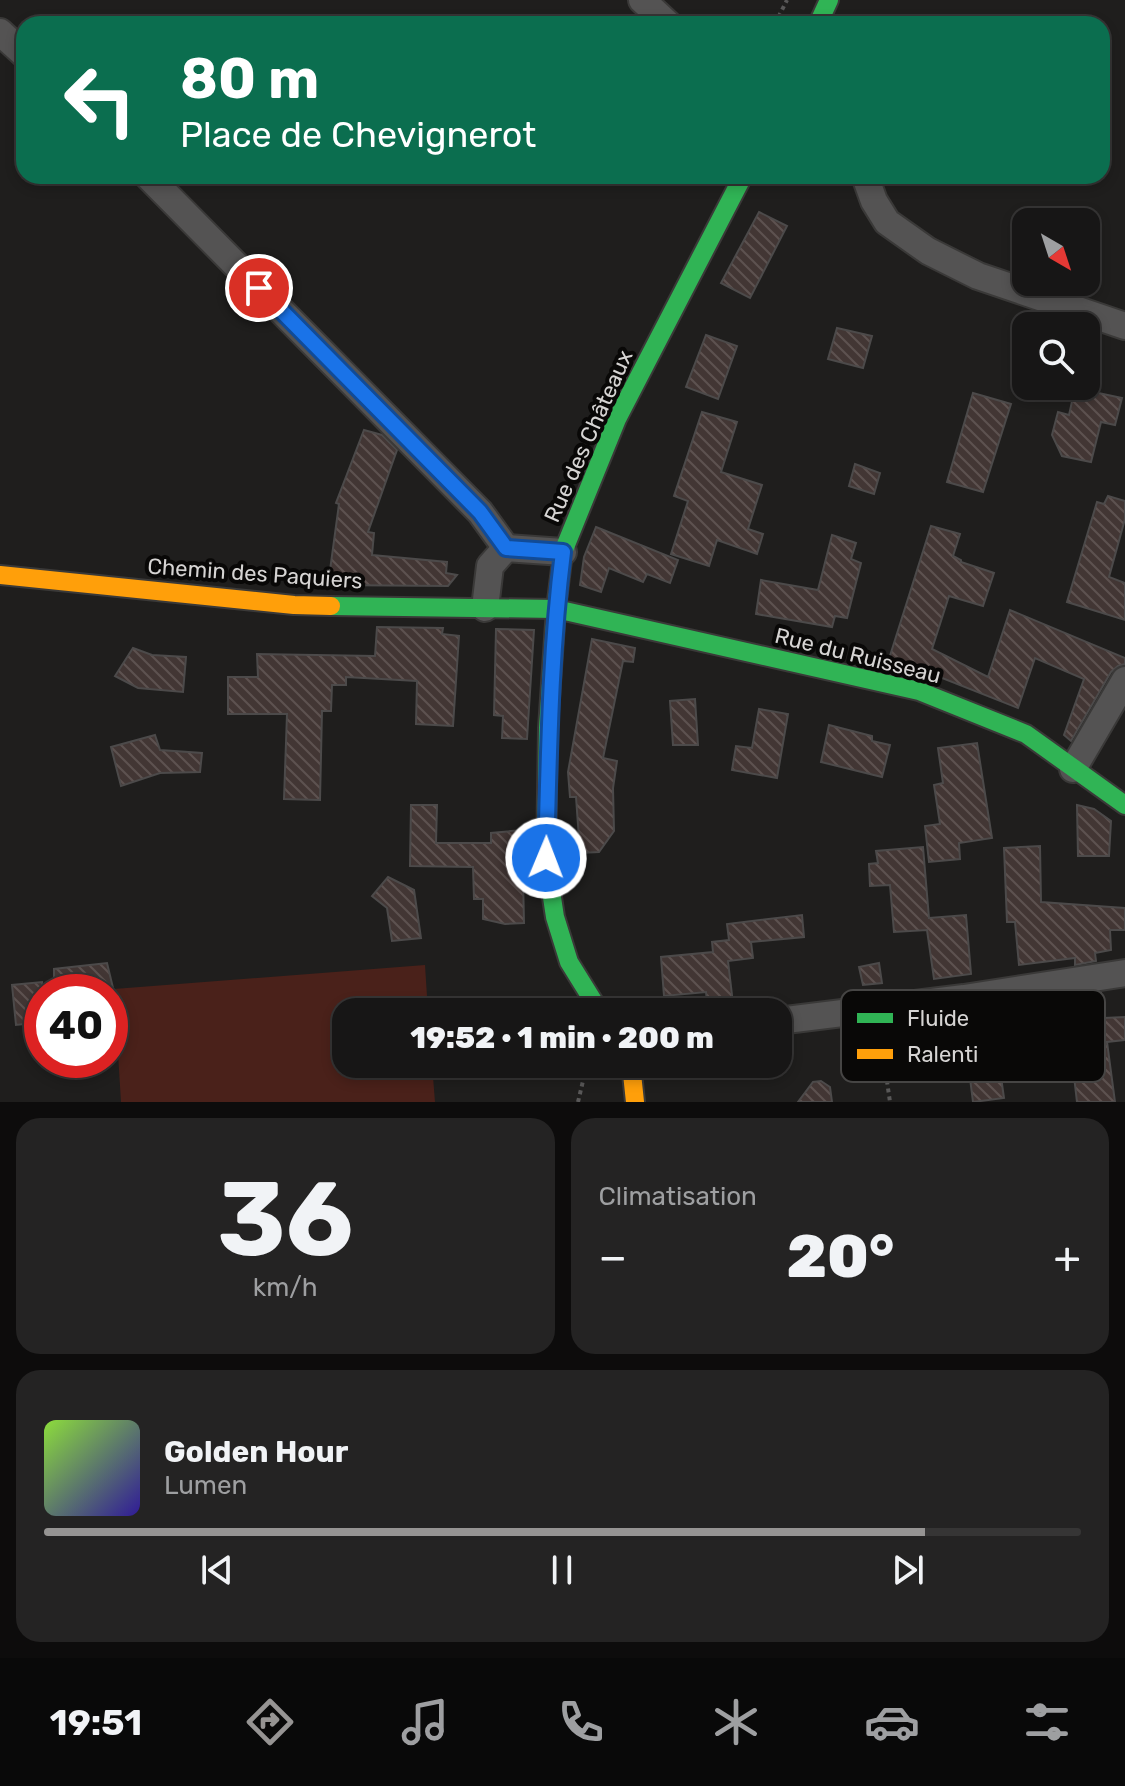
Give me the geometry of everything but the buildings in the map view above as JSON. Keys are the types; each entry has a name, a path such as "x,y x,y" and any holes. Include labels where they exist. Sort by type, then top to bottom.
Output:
{"street":[{"path":"642,0 659,16"},
{"path":"0,32 16,47"},
{"path":"156,184 480,512 506,548"},
{"name":"Rue des Châteaux","path":"591,998 569,962 555,917 546,858 548,728 563,552 617,419 739,184"},
{"path":"868,184 887,222 928,251 978,276 1125,326"},
{"path":"506,548 563,552"},
{"path":"485,608 490,566 506,548"},
{"name":"Chemin des Paquiers","path":"0,575 294,605 556,609"},
{"name":"Rue du Ruisseau","path":"556,609 919,691 1026,734 1125,805"},
{"path":"1073,769 1125,680"},
{"path":"1016,990 1125,973"},
{"path":"792,1019 841,1013"},
{"path":"632,1078 635,1102"}],"path":[{"path":"578,1102 584,1078"},
{"path":"887,1082 890,1102"}],"shaded area":[{"path":"425,965 427,998 332,998 332,1078 433,1078 435,1102 121,1102 120,1078 128,1078 128,988"}],"traffic: fast":[{"path":"822,16 829,0"},
{"path":"591,998 569,962 555,917 546,858 548,728 563,552 617,419 739,184"},
{"path":"331,606 556,609 919,691 1026,734 1125,805"}],"traffic: slow":[{"path":"0,575 294,605 331,606"},
{"path":"632,1078 635,1102"}],"route":[{"path":"259,288 480,512 506,548 563,552 548,728 546,858"}]}
